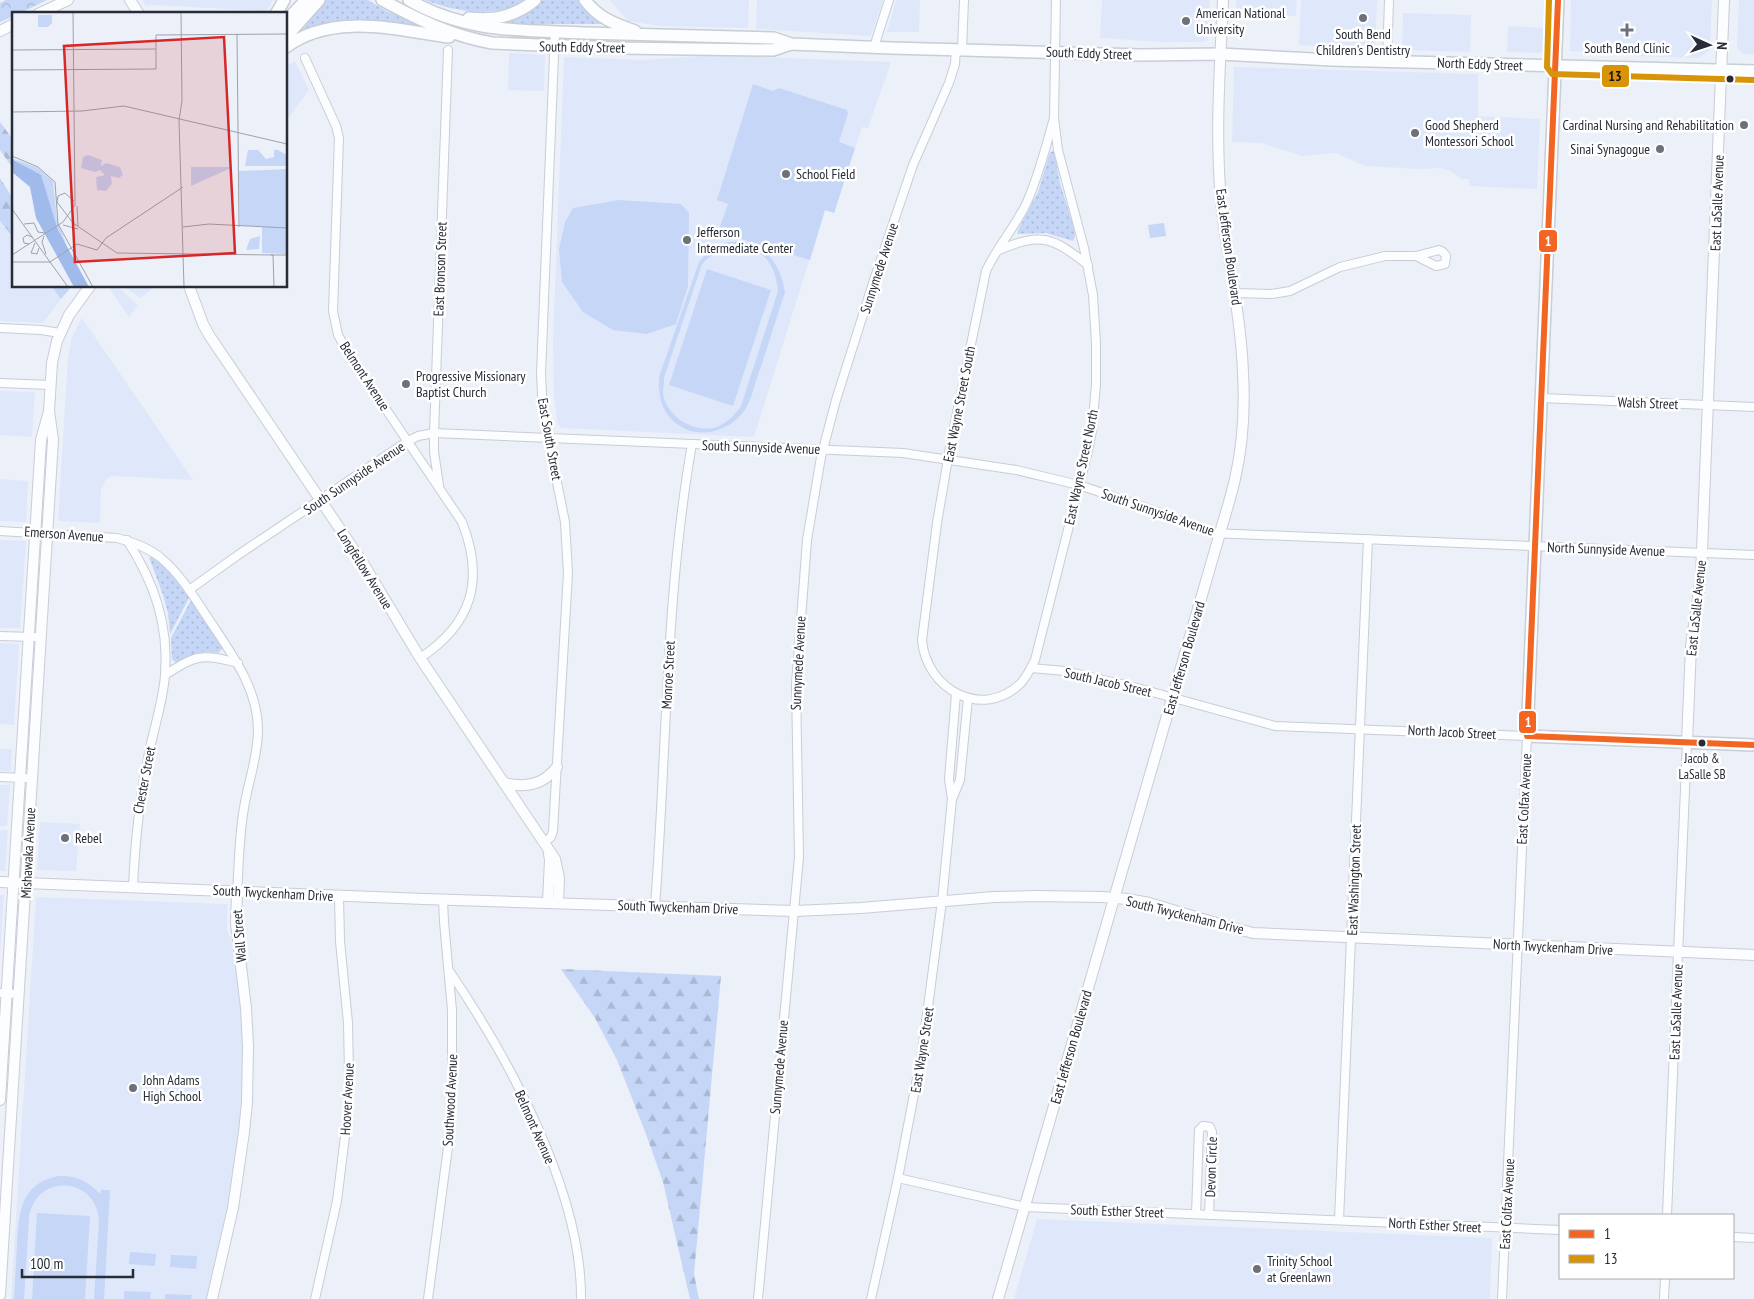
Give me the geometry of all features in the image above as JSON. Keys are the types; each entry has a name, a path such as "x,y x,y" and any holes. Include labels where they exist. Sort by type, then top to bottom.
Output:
{"main road":[{"path":"277,12 284,0"},
{"path":"288,19 306,0"},
{"path":"288,34 319,0"},
{"name":"South Eddy Street","path":"382,0 415,18 473,40 510,45 773,50 791,44"},
{"name":"South Eddy Street","path":"410,0 440,15 460,22 483,27 555,32 774,38 791,44 874,47 1140,55 1220,54 1387,61"},
{"path":"440,15 482,20 495,18 521,10 535,0"},
{"path":"585,0 606,20 646,35"},
{"name":"East Colfax Avenue","path":"1527,736 1558,0"},
{"path":"288,46 302,37 321,30 341,27 406,30 473,40"},
{"name":"North Eddy Street","path":"1387,61 1754,71"},
{"name":"North Jacob Street","path":"1527,736 1754,745"}],"street":[{"path":"42,12 68,0"},
{"path":"130,0 138,12"},
{"path":"874,47 889,0"},
{"name":"Sunnymede Avenue","path":"758,1299 795,911 800,825 796,712 806,540 822,449 836,400 913,166 949,83 959,49 964,0"},
{"path":"1054,118 1056,0"},
{"name":"East Jefferson Boulevard","path":"998,1299 1235,479 1243,418 1243,363 1225,233 1218,155 1223,0"},
{"path":"1387,61 1389,0"},
{"name":"East LaSalle Avenue","path":"1668,1214 1691,646 1700,587 1702,553 1724,0"},
{"path":"0,30 12,25"},
{"name":"East South Street","path":"546,846 554,831 568,573 565,522 548,438 541,373 555,32"},
{"name":"East Bronson Street","path":"440,488 434,452 434,433 448,50"},
{"name":"Belmont Avenue","path":"305,58 336,126 339,138 333,311 338,335 350,356 462,522 469,540 473,576 467,604 458,622 444,640 420,658"},
{"name":"East Wayne Street South","path":"956,694 942,683 930,668 922,640 937,523 956,412 983,283 989,266 1027,203 1040,168 1054,118"},
{"name":"East Wayne Street North","path":"956,694 983,700 1004,695 1020,683 1031,668 1035,660 1092,431 1096,384 1096,323 1088,265 1060,159 1054,118"},
{"path":"998,250 1019,242 1040,239 1057,243 1088,265"},
{"path":"1234,293 1272,294 1290,291 1353,262 1385,256 1416,256"},
{"name":"Mishawaka Avenue","path":"0,1100 3,993 14,882 41,440 49,411 54,350 68,315 88,288"},
{"name":"Longfellow Avenue","path":"190,288 209,335 367,570 420,658 555,859 558,868 553,902"},
{"path":"0,328 60,333"},
{"path":"0,383 51,385"},
{"name":"Walsh Street","path":"1542,398 1754,407"},
{"name":"Mishawaka Avenue","path":"0,1295 53,440 49,411"},
{"name":"South Sunnyside Avenue","path":"189,590 408,441 418,436 434,433 895,452 1016,470 1079,485 1141,506 1207,532 1368,539"},
{"name":"Monroe Street","path":"655,906 672,596 683,497 692,444"},
{"name":"Emerson Avenue","path":"0,531 102,536 127,540 160,557 180,577 189,590"},
{"name":"North Sunnyside Avenue","path":"1368,539 1754,555"},
{"name":"East Washington Street","path":"1339,1220 1368,539"},
{"name":"Chester Street","path":"127,540 142,563 154,590 164,638 165,675 139,803 132,887"},
{"name":"Wall Street","path":"189,590 238,663 250,687 258,729 255,759 241,825 237,892 236,924 243,977 248,1046 246,1110 242,1152 233,1208 212,1299"},
{"path":"0,636 41,637"},
{"path":"165,675 186,662 203,656 238,663"},
{"name":"South Jacob Street","path":"1031,668 1065,671 1173,697 1268,725 1360,728"},
{"name":"East Wayne Street","path":"871,1299 898,1178 922,1052 942,902 952,799 949,778 956,694"},
{"name":"East Wayne Street","path":"952,799 960,780 968,698"},
{"name":"North Jacob Street","path":"1360,728 1527,736"},
{"name":"East Colfax Avenue","path":"1502,1299 1527,736"},
{"path":"504,783 523,785 539,783 551,775 558,767"},
{"path":"0,777 32,778"},
{"name":"South Twyckenham Drive","path":"0,882 443,900 795,911 1036,896 1113,898 1149,903 1253,932 1351,938"},
{"name":"Hoover Avenue","path":"315,1299 337,1200 347,1120 349,1074 348,1023 338,896"},
{"name":"Southwood Avenue","path":"428,1299 448,1147 451,1104 453,1031 443,900"},
{"name":"North Twyckenham Drive","path":"1351,938 1754,956"},
{"name":"Belmont Avenue","path":"449,971 475,1009 498,1050 522,1095 549,1157 576,1240 581,1272 581,1299"},
{"path":"3,993 19,994"},
{"path":"0,1100 12,1100"},
{"name":"Devon Circle","path":"1196,1214 1199,1130 1203,1126 1207,1126 1212,1132 1209,1215"},
{"name":"South Esther Street","path":"898,1178 1025,1207 1339,1220"},
{"name":"North Esther Street","path":"1339,1220 1559,1230"},
{"path":"1734,1237 1754,1238"},
{"path":"1664,1299 1665,1279"}],"shaded area":[{"path":"142,0 273,0 267,11 146,6"},
{"path":"610,0 749,0 748,28 660,26 628,21"},
{"path":"757,0 883,0 871,36 756,29"},
{"path":"896,0 920,0 919,32 887,32"},
{"path":"1102,0 1210,0 1208,40 1202,42 1162,42 1100,38"},
{"path":"1236,0 1297,0 1296,16 1236,14"},
{"path":"1301,0 1377,0 1375,49 1299,45"},
{"path":"1571,0 1712,0 1710,49 1704,55 1697,58 1633,56 1570,51"},
{"path":"1739,0 1754,0 1754,55 1743,54 1737,48"},
{"path":"1403,13 1471,15 1470,52 1402,50"},
{"path":"1508,26 1544,28 1543,51 1540,53 1507,52"},
{"path":"509,53 545,55 544,91 508,90"},
{"name":"Jefferson Intermediate Center","path":"710,55 891,62 868,128 862,127 834,213 825,210 754,437 561,428 557,422 554,394 553,339 564,57 645,60"},
{"path":"295,61 309,90 288,118 288,65"},
{"path":"1234,67 1478,74 1478,116 1540,119 1537,189 1469,186 1469,179 1461,179 1451,171 1440,168 1420,169 1365,166 1336,153 1302,156 1261,143 1232,142"},
{"path":"0,221 12,236 12,288 53,288 61,299 43,323 0,321"},
{"path":"119,288 138,305 129,317 110,289"},
{"path":"126,288 153,288 140,298"},
{"path":"82,318 193,480 112,476 106,479 101,489 100,523 58,521 68,357 72,337"},
{"path":"0,391 35,392 32,437 0,435"},
{"path":"0,479 28,481 26,522 0,521"},
{"path":"0,540 26,541 20,628 0,628"},
{"path":"0,643 19,644 14,725 0,724"},
{"path":"0,749 12,749 11,771 0,771"},
{"path":"0,785 10,785 7,826 0,826"},
{"path":"40,822 80,824 76,871 37,870"},
{"path":"0,830 8,830 5,871 0,871"},
{"path":"0,895 4,895 0,955"},
{"name":"John Adams High School","path":"36,897 227,904 227,930 236,952 242,1012 244,1071 241,1129 228,1211 208,1299 11,1299"},
{"name":"Trinity School at Greenlawn","path":"1037,1219 1492,1238 1490,1299 1014,1299"}],"green space":[{"path":"6,0 47,0 22,12 12,12 12,17 0,22 0,3"},
{"path":"325,0 368,0 386,11 418,24 418,28 373,23 344,23 330,24 300,33"},
{"path":"425,0 526,0 502,10 476,12 450,8"},
{"path":"543,0 582,0 606,24 505,24 505,21 529,12"},
{"name":"School Field","path":"753,84 773,91 779,88 847,110 848,113 839,142 855,148 834,213 825,210 810,260 718,232 728,204 717,200"},
{"path":"0,122 12,138 12,167 0,150"},
{"path":"1054,151 1060,183 1074,228 1075,236 1073,241 1046,233 1017,234 1038,192 1050,152"},
{"path":"0,178 12,197 12,236 0,221"},
{"path":"619,200 681,204 689,213 688,286 676,324 647,334 613,330 583,312 562,282 559,249 565,222 573,208"},
{"path":"1164,223 1166,236 1150,238 1148,225"},
{"path":"741,241 759,248 772,259 780,273 785,292 752,395 746,408 733,422 716,431 697,432 688,430 680,426 665,411 660,399 659,377 699,262 708,251 717,246","holes":["733,247 760,253 766,258 774,272 778,291 741,406 736,413 718,427 705,429 689,425 681,421 665,402 663,394 664,378 702,264 720,251"]},
{"path":"707,269 771,290 733,406 669,385"},
{"path":"53,288 70,288 61,299"},
{"path":"149,557 158,561 168,570 189,598 170,634 168,613"},
{"path":"191,600 222,646 222,649 218,653 205,652 196,654 176,663 172,659 171,638"},
{"path":"561,969 721,976 694,1274 699,1299 690,1299 663,1182 617,1060 595,1018"},
{"path":"58,1176 81,1180 100,1194 101,1190 110,1190 104,1299 94,1299 99,1222 96,1207 88,1196 78,1188 66,1185 54,1187 42,1193 34,1203 29,1218 24,1299 14,1299 19,1221 24,1201 36,1186 45,1180"},
{"path":"37,1213 90,1216 85,1299 32,1299"},
{"path":"130,1252 156,1254 155,1266 129,1264"},
{"path":"171,1255 197,1256 196,1269 170,1267"},
{"path":"124,1291 151,1292 150,1299 124,1299"},
{"path":"165,1294 192,1295 191,1299 165,1299"}],"transit line":[{"name":"13","path":"1549,0 1547,67 1552,74 1754,80"},
{"name":"1","path":"1558,0 1527,736 1754,745"}],"place":[{"name":"South Bend Children's Dentistry","path":"1363,18"},
{"name":"American National University","path":"1186,21"},
{"name":"South Bend Clinic","path":"1627,30"},
{"name":"Cardinal Nursing and Rehabilitation","path":"1744,125"},
{"name":"Good Shepherd Montessori School","path":"1415,133"},
{"name":"Sinai Synagogue","path":"1660,149"},
{"name":"School Field","path":"786,174"},
{"name":"Jefferson Intermediate Center","path":"687,240"},
{"name":"Progressive Missionary Baptist Church","path":"406,384"},
{"name":"Jacob & LaSalle SB","path":"1702,743"},
{"name":"Rebel","path":"65,838"},
{"name":"John Adams High School","path":"133,1088"},
{"name":"Trinity School at Greenlawn","path":"1257,1269"}]}
